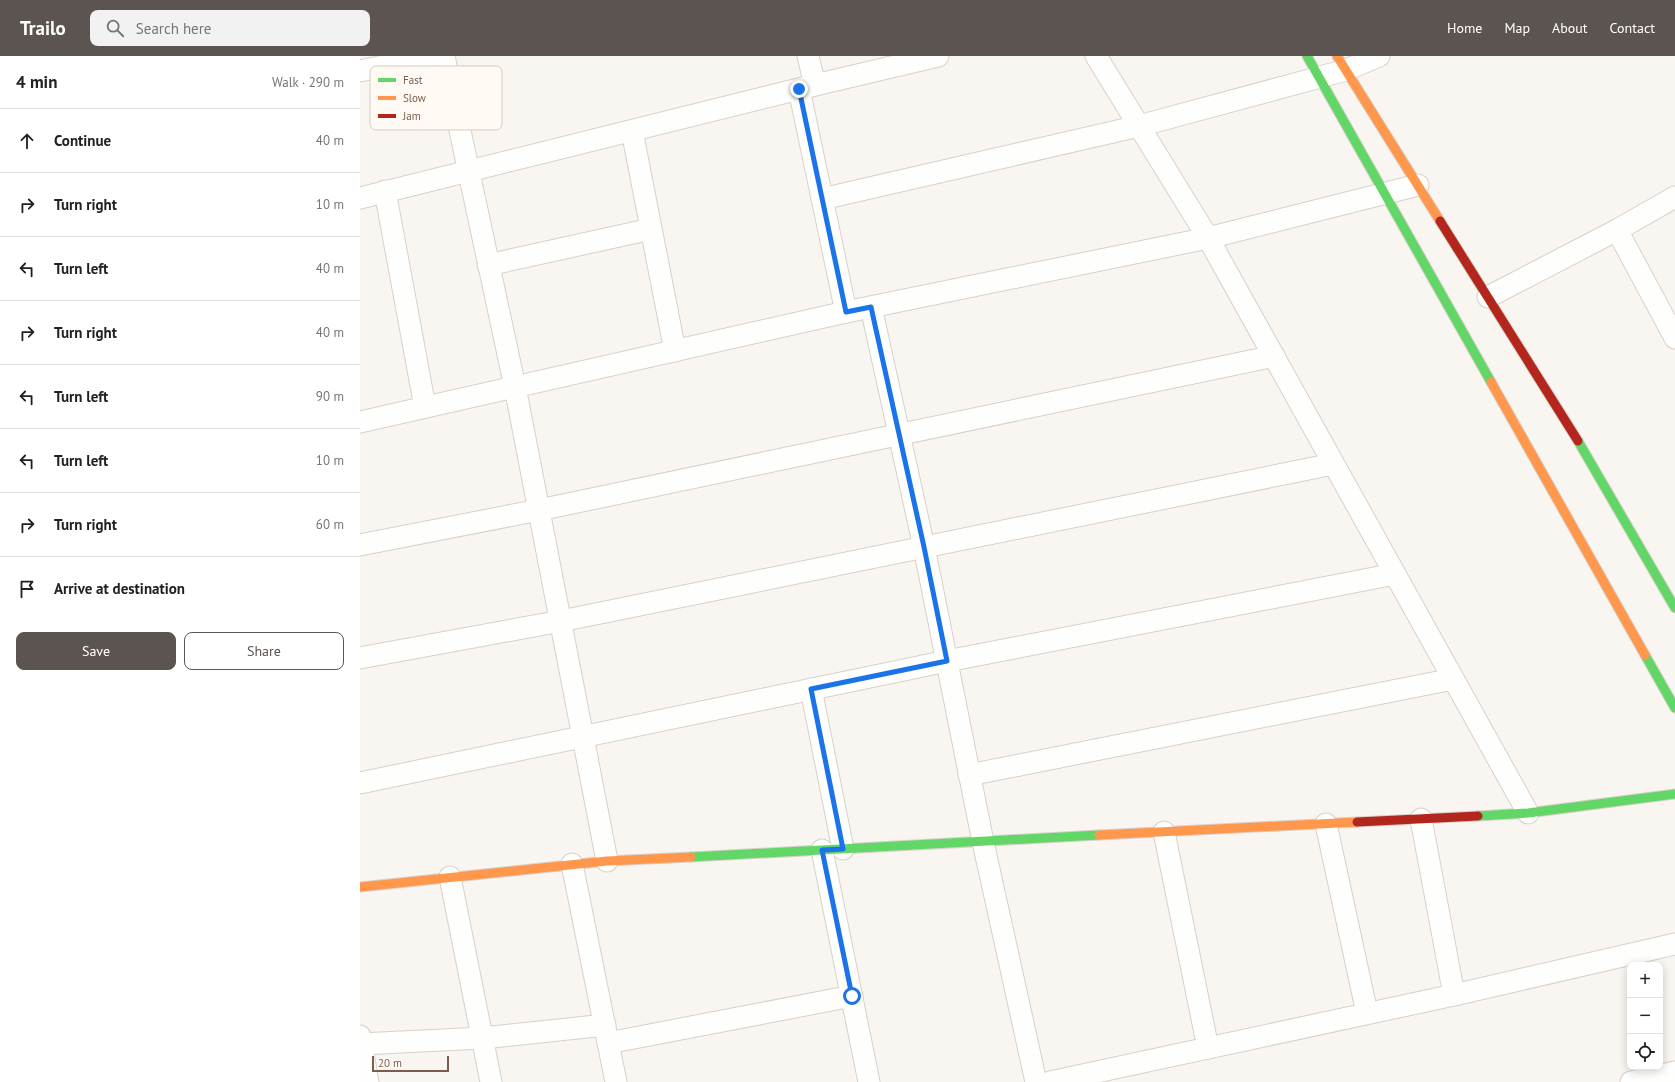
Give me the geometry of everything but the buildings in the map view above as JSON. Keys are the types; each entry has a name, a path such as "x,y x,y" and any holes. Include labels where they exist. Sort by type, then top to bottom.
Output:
{"main road":[{"path":"1307,56 1321,77 1384,194 1675,708"},
{"path":"1342,63 1583,450 1675,608"},
{"path":"360,887 572,864 1528,813 1675,794"}],"street":[{"path":"384,66 432,56"},
{"path":"444,56 446,66"},
{"path":"808,56 807,87 822,199 846,312"},
{"path":"360,198 938,56"},
{"path":"1096,56 1208,238 1528,813"},
{"path":"822,199 1139,126 1321,77 1342,63 1379,56"},
{"path":"360,71 370,69"},
{"path":"459,130 515,387 607,862"},
{"path":"632,131 675,351"},
{"path":"360,422 846,312 1208,238 1418,185"},
{"path":"385,191 425,407"},
{"path":"1488,297 1617,230 1675,197"},
{"path":"488,265 651,229"},
{"path":"1617,230 1675,338"},
{"path":"871,307 924,547 983,842 1036,1082"},
{"path":"360,545 539,510 1274,356"},
{"path":"360,658 561,621 1333,464"},
{"path":"360,783 947,661 1395,574"},
{"path":"969,775 1453,680"},
{"path":"811,689 843,849"},
{"path":"1421,819 1454,995"},
{"path":"1326,824 1367,1013"},
{"path":"1164,832 1208,1048"},
{"path":"822,850 869,1082"},
{"path":"572,864 616,1082"},
{"path":"450,877 491,1082"},
{"path":"1050,1082 1454,995 1675,944"},
{"path":"368,1082 360,1042 606,1034 852,996"},
{"path":"1631,1082 1675,1072"}],"traffic: fast":[{"path":"1307,56 1491,382"},
{"path":"1578,441 1675,608"},
{"path":"1645,655 1675,708"},
{"path":"1478,816 1528,813 1675,794"},
{"path":"691,857 1099,835"}],"traffic: slow":[{"path":"1337,56 1440,221"},
{"path":"1491,382 1645,655"},
{"path":"1099,835 1357,822"},
{"path":"360,887 607,861 691,857"}],"traffic: jam":[{"path":"1440,221 1578,441"},
{"path":"1357,822 1478,816"}],"route":[{"path":"799,89 846,312 871,307 924,547 947,661 811,689 843,849 822,850 852,996"}]}
